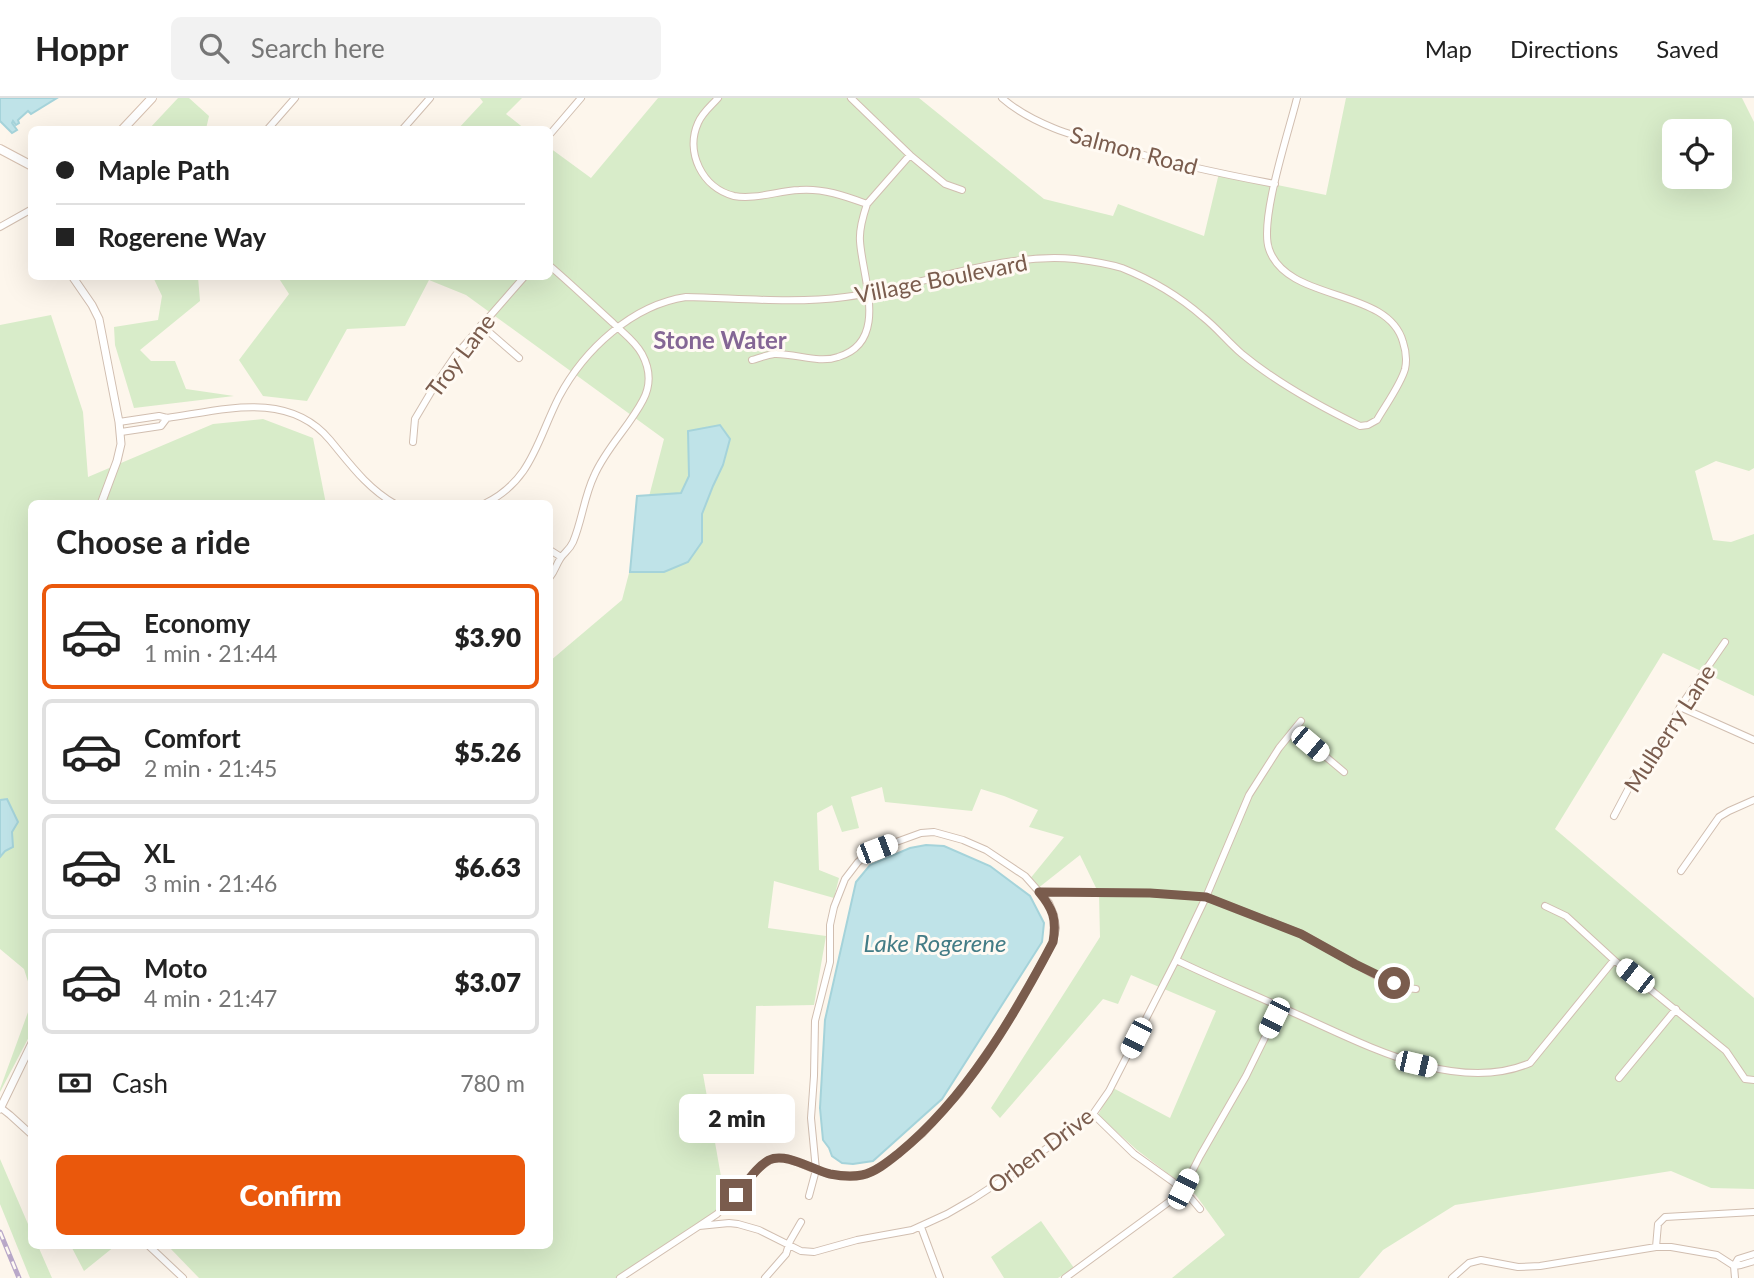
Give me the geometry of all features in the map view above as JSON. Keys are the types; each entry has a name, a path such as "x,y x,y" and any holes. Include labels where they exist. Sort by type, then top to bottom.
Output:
{"main road":[{"path":"126,126 152,98"},
{"path":"0,149 28,164"}],"street":[{"path":"270,126 295,98"},
{"path":"404,126 429,98"},
{"path":"553,131 581,98"},
{"path":"718,98 697,124 693,145 698,166 713,184 733,195 745,197 801,189 834,192 867,204"},
{"path":"851,98 910,155 945,184 962,190"},
{"name":"Salmon Road","path":"1002,98 1016,111 1089,140 1151,158 1275,184"},
{"path":"1275,184 1297,98"},
{"path":"752,359 773,354 828,359 844,355 856,346 866,332 870,313 860,243 861,225 867,204 910,155"},
{"name":"Village Boulevard","path":"493,500 519,479 560,396 579,367 618,328 652,306 668,299 686,297 832,299 1025,259 1050,257 1097,261 1119,267 1187,303 1240,352 1285,384 1360,426 1373,424 1405,368 1406,356 1402,337 1397,328 1380,312 1296,279 1283,270 1274,259 1267,240 1266,228 1275,184"},
{"path":"0,227 28,211"},
{"path":"553,269 631,338 642,354 648,371 648,386 638,410 597,468 587,492 574,541 561,557 553,573"},
{"path":"75,280 99,319 121,432 120,452 103,500"},
{"name":"Troy Lane","path":"413,442 415,419 424,402 455,356 521,280"},
{"path":"481,325 519,358"},
{"path":"119,422 257,406 292,413 319,429 371,488 389,500"},
{"path":"121,432 161,426 167,418"},
{"path":"553,552 561,557"},
{"name":"Mulberry Lane","path":"1614,816 1633,780 1651,764 1680,707 1726,642"},
{"path":"1680,707 1754,740"},
{"name":"Orben Drive","path":"620,1278 699,1226 738,1224 759,1230 800,1251 814,1252 922,1227 973,1199 1093,1114 1109,1091 1176,960 1249,795 1275,754 1301,721"},
{"path":"1293,730 1344,772"},
{"path":"1681,871 1719,817 1754,800"},
{"path":"699,1226 717,1214 759,1168 770,1160 787,1158 817,1170 834,1175 862,1175 872,1172 922,1134 960,1092 1004,1028 1053,942 1056,928 1049,903 1025,876 986,850 934,832 921,833 877,849 858,862 845,879 830,925 830,962 815,1021 811,1118 817,1170 808,1196"},
{"path":"1039,892 1150,893 1206,897 1301,934 1380,978 1416,989"},
{"path":"1545,906 1566,916 1614,960 1726,1051 1745,1079 1754,1080"},
{"path":"1176,960 1416,1064 1478,1073 1513,1070 1530,1063 1614,960"},
{"path":"1065,1278 1181,1192 1246,1076 1280,1007"},
{"path":"1619,1078 1676,1009"},
{"path":"28,1051 0,1109 28,1132"},
{"path":"1093,1114 1134,1154 1183,1189 1200,1209"},
{"path":"1656,1247 1658,1224 1665,1217 1754,1212"},
{"path":"765,1278 786,1254 801,1222"},
{"path":"922,1227 940,1278"},
{"path":"1452,1278 1469,1264 1481,1260 1518,1267 1540,1266 1656,1247 1717,1255 1734,1266 1754,1261"},
{"path":"152,1249 183,1278"},
{"path":"1735,1278 1734,1266 1738,1259 1754,1254"}],"green space":[{"path":"178,98 189,98 209,116 207,126 152,126"},
{"path":"480,98 522,98 506,114 521,126 461,126 483,102"},
{"path":"658,98 919,98 1044,199 1113,216 1118,204 1204,236 1219,173 1326,195 1346,98 1742,98 1754,122 1754,468 1749,471 1716,461 1695,471 1713,540 1731,542 1754,534 1754,696 1663,653 1555,829 1754,998 1754,1189 1711,1188 1671,1171 1455,1205 1383,1250 1359,1278 1172,1278 1225,1235 1195,1194 1137,1150 1098,1115 1113,1088 1170,1118 1216,1011 1131,975 1118,1004 1103,999 1000,1118 991,1108 1100,937 1099,894 1080,855 1037,889 1029,880 1064,837 1029,827 1038,810 981,789 972,811 885,802 882,787 851,797 859,828 842,832 832,805 817,813 819,870 839,878 834,898 774,881 768,928 826,936 814,1005 756,1006 754,1074 703,1074 726,1205 620,1278 199,1278 171,1249 553,1249 553,658 622,600 664,439 466,295 429,280 553,280 553,150 591,178"},
{"path":"154,280 198,280 200,301 140,350 151,361 175,361 186,389 234,396 134,408 115,345 114,327 158,320 162,296"},
{"path":"280,280 429,280 405,326 347,329 307,401 263,396 239,360 289,294"},
{"path":"51,315 83,412 88,477 213,424 263,419 313,438 325,500 28,500 28,982 24,969 0,949 0,325"},
{"path":"28,1012 28,1039 0,1092"},
{"path":"0,1159 28,1224 28,1249 39,1249 52,1278 30,1278 0,1204"},
{"path":"1041,1221 1074,1268 1058,1278 1004,1278 991,1257"},
{"path":"73,1249 111,1249 84,1271"}],"water":[{"path":"0,98 57,98 31,114 28,111 16,125 13,121 17,130 12,133 0,121"},
{"path":"720,425 730,439 723,465 702,514 702,542 688,562 664,572 630,572 637,496 681,493 689,476 688,431"},
{"path":"7,799 18,822 12,832 13,847 0,857 0,800"},
{"name":"Lake Rogerene","path":"944,846 990,866 1030,896 1044,923 1042,942 942,1099 873,1161 842,1163 832,1156 823,1140 820,1108 825,1020 856,882 870,865 910,848"}],"railway":[{"path":"0,1232 19,1278"}],"district":[{"name":"Stone Water","path":"720,339"}],"route":[{"path":"736,1195 759,1168 775,1158 787,1158 834,1175 862,1175 882,1166 922,1134 960,1092 1004,1028 1053,942 1056,928 1054,915 1049,903 1039,892 1150,893 1206,897 1301,934 1380,978 1394,983"}]}
